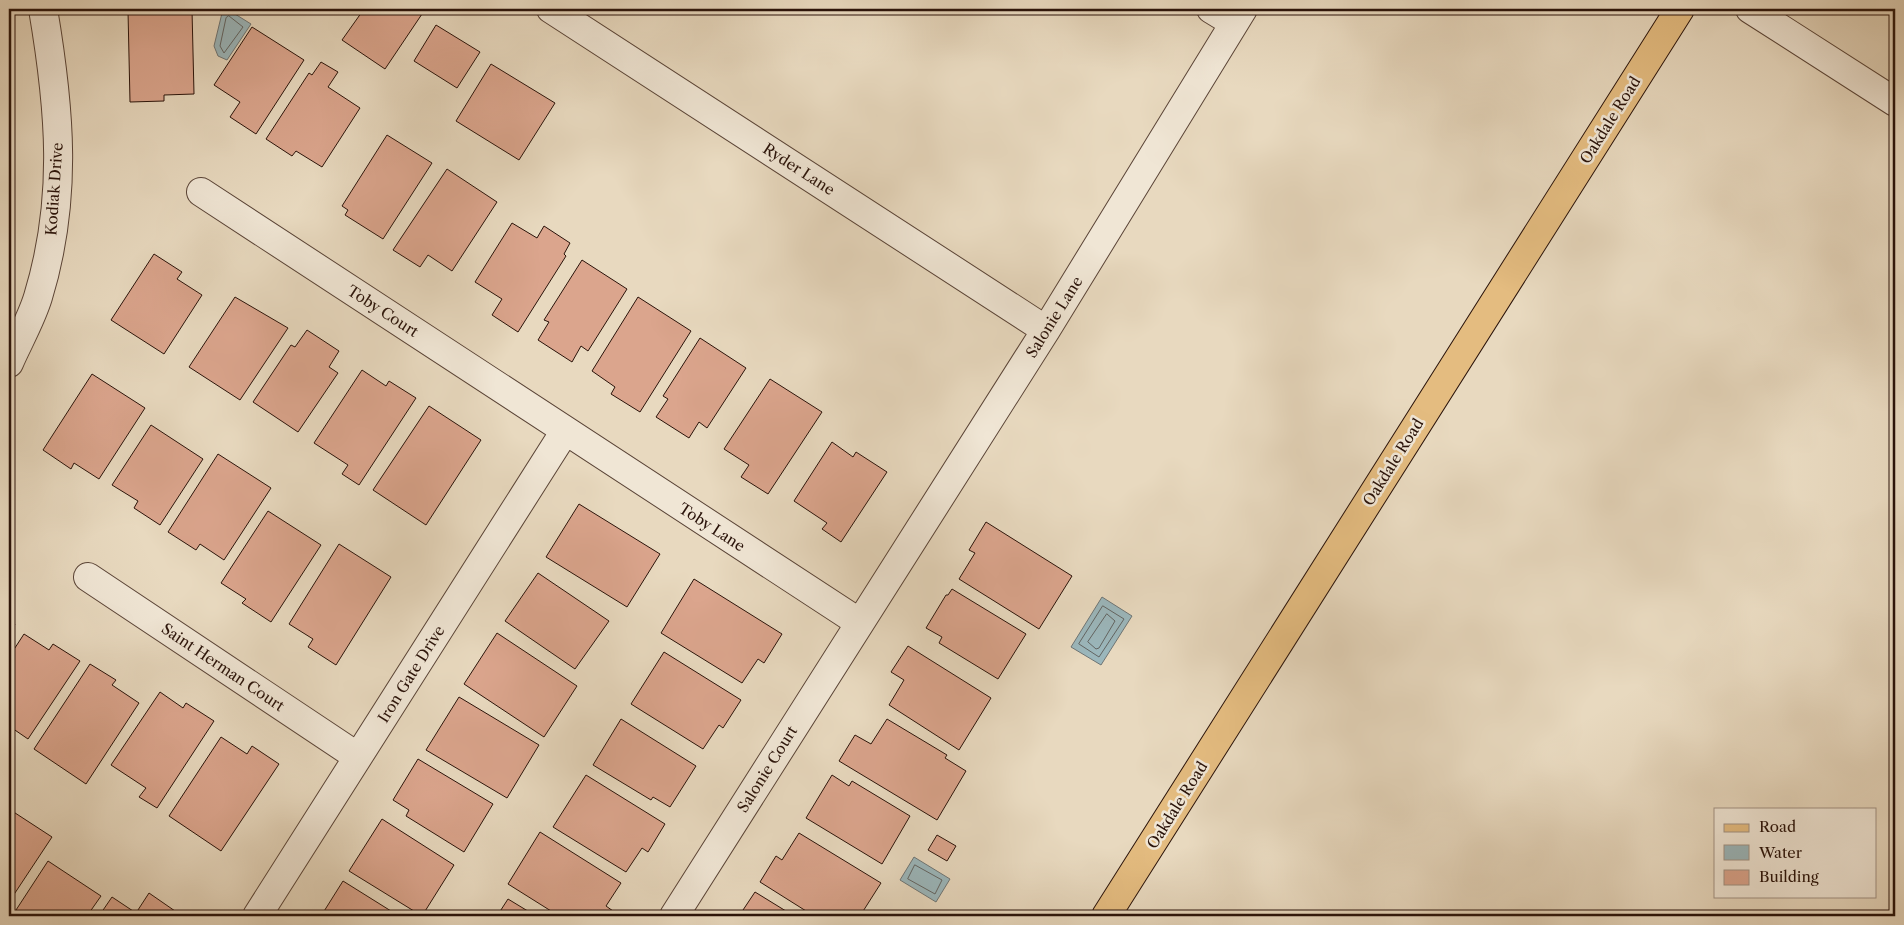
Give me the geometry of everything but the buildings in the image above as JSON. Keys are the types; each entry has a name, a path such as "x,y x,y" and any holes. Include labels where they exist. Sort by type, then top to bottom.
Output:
{"main road":[{"name":"Oakdale Road","path":"1106,916 1680,9"}],"street":[{"name":"Kodiak Drive","path":"9,363 38,298 55,224 60,152 53,70 43,9"},
{"name":"Ryder Lane","path":"551,9 1046,330"},
{"path":"1211,9 1238,16"},
{"path":"1750,9 1894,98"},
{"name":"Salonie Lane","path":"860,623 1046,330 1238,16"},
{"name":"Toby Court","path":"201,192 565,431"},
{"name":"Toby Lane","path":"565,431 860,623"},
{"name":"Iron Gate Drive","path":"257,916 565,431"},
{"name":"Saint Herman Court","path":"88,577 358,757"},
{"name":"Salonie Court","path":"674,916 860,623"}],"water":[{"path":"223,9 227,9 251,24 227,60 218,56 214,46"},
{"path":"1102,597 1132,616 1101,665 1071,647"},
{"path":"914,857 950,879 936,902 900,880"}]}
